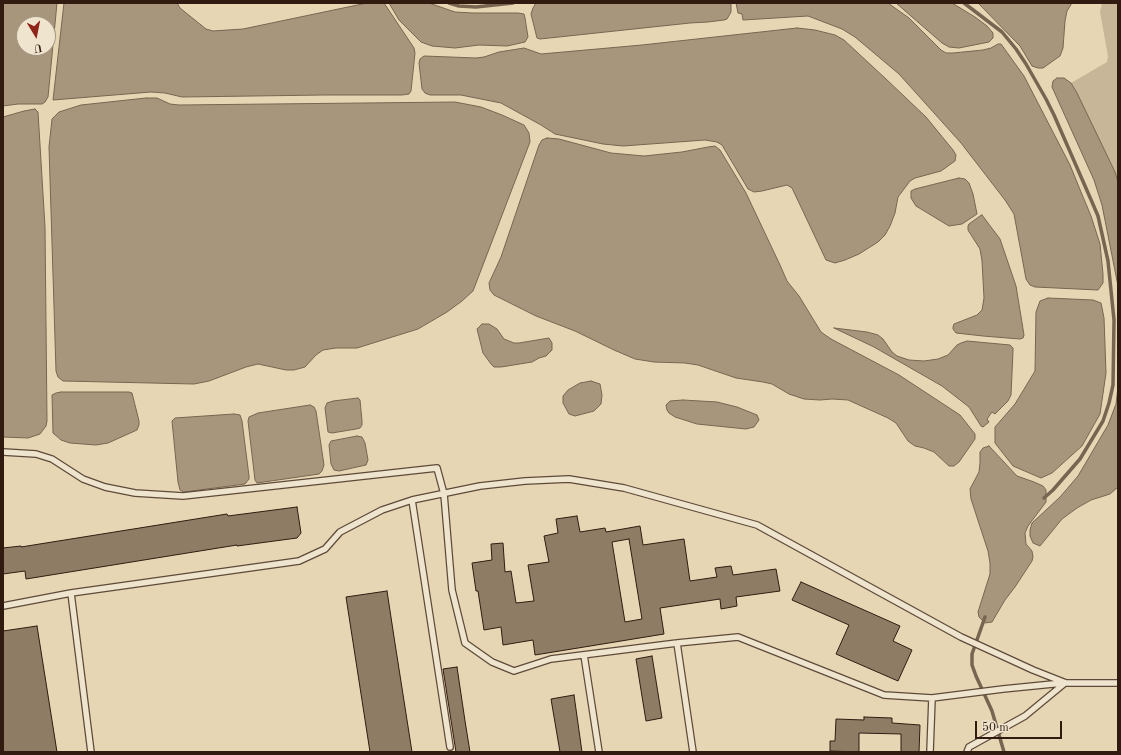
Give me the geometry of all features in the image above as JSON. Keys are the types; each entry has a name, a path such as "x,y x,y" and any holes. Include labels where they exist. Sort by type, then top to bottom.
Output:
{"lane":[{"path":"3,452 36,454 52,459 83,479 105,488 183,496 437,468 444,494 452,590 465,643 492,662 514,671 551,659 738,636 884,695 932,698 1066,683 1118,683"},
{"path":"3,606 71,593 300,561 324,549 340,532 382,510 412,500 480,486 525,481 569,479 624,488 757,525 962,637 1033,670 1066,683"},
{"path":"412,500 450,747"},
{"path":"71,593 91,752"},
{"path":"677,643 693,752"},
{"path":"584,655 599,752"},
{"path":"968,749 1025,716 1066,683"},
{"path":"930,752 932,698"}],"shaded area":[{"path":"3,3 57,3 56,16 16,16 16,56 52,56 48,97 45,102 42,104 18,104 3,106"},
{"path":"64,3 177,3 180,8 206,29 213,31 243,29 367,3 384,3 414,48 415,53 411,91 409,94 402,95 182,97 165,93 151,92 53,100"},
{"path":"389,3 429,3 455,12 524,14 528,37 525,42 507,46 479,45 455,48 432,46 421,42 399,20"},
{"path":"536,3 731,3 731,12 727,19 724,20 540,39 537,38 531,14"},
{"path":"736,3 888,3 909,18 941,50 946,53 983,50 1001,44 1024,76 1070,165 1091,216 1100,244 1103,274 1103,283 1098,290 1035,287 1030,285 1026,279 1014,214 1005,200 961,143 899,74 855,37 842,29 808,16 743,20 742,14 738,13"},
{"path":"896,3 952,3 987,26 993,33 993,38 989,42 959,48 949,47 942,43"},
{"path":"978,3 1072,3 1067,11 1063,48 1060,56 1043,68 1032,66 1020,46"},
{"path":"1102,3 1118,3 1118,182 1115,172 1071,83 1107,62 1108,56 1100,12"},
{"path":"797,28 815,30 835,35 844,40 926,117 956,155 955,161 941,171 915,178 910,181 898,197 895,213 890,226 885,235 878,242 859,254 835,263 826,260 792,188 787,185 754,192 748,189 722,145 717,142 705,140 623,146 603,144 555,134 501,103 461,95 430,95 425,93 422,89 419,63 420,59 424,56 476,58 524,48 541,54 642,45"},
{"path":"1057,78 1064,78 1071,83 1077,93 1115,172 1118,182 1118,286 1102,205 1094,180 1052,87 1053,81"},
{"path":"157,98 170,104 179,105 455,102 481,107 524,125 529,133 530,142 473,291 447,312 418,329 357,348 336,348 323,350 305,367 294,370 286,370 258,364 209,381 194,384 63,381 58,377 56,371 49,147 52,119 59,112 81,105"},
{"path":"35,109 38,112 45,227 47,421 46,426 40,434 28,438 3,437 3,117"},
{"path":"547,138 559,139 611,153 644,156 682,152 715,146 720,150 746,193 787,281 799,296 821,332 831,339 899,375 960,415 975,434 975,439 959,462 954,466 949,466 934,452 915,446 908,441 896,423 848,400 804,399 789,394 772,384 736,378 698,365 635,359 575,331 536,316 494,295 490,290 489,283 501,257 539,145 542,140"},
{"path":"959,178 965,179 969,183 977,214 962,224 949,226 916,206 911,198 911,191 915,189"},
{"path":"982,215 1000,239 1016,286 1024,335 1023,338 1020,339 956,333 953,329 954,324 977,315 982,310 984,298 980,249 968,230 968,226"},
{"path":"1048,298 1093,300 1101,303 1104,318 1106,373 1100,414 1082,446 1052,473 1041,478 1013,466 995,443 995,427 1015,404 1035,371 1036,312 1040,301"},
{"path":"482,324 489,324 497,329 504,339 514,343 549,338 552,343 552,350 546,356 532,362 494,367 483,353 477,329"},
{"path":"834,328 867,332 878,335 883,339 892,352 897,356 909,360 924,361 938,359 948,355 957,345 967,341 1010,345 1013,348 1011,395 1008,401 995,414 992,412 987,419 989,422 983,427 969,407 942,386 874,347"},
{"path":"591,381 600,384 602,395 601,404 594,411 575,416 569,414 563,403 563,396 568,390 580,383"},
{"path":"1118,387 1118,487 1110,494 1091,500 1077,508 1062,519 1040,546 1033,543 1030,536 1032,523 1060,497 1078,476 1108,425 1116,404"},
{"path":"61,392 132,393 139,421 137,430 108,443 96,445 70,443 61,440 53,433 52,395"},
{"path":"358,398 360,400 362,421 360,428 332,433 328,432 325,408 327,403"},
{"path":"683,400 717,402 737,407 757,415 759,420 754,427 746,429 697,424 675,417 667,410 666,405 670,401"},
{"path":"310,405 314,407 316,411 324,465 322,471 319,474 257,483 255,480 248,421 249,417 258,413"},
{"path":"234,414 240,415 242,421 249,479 245,484 184,492 180,490 172,421 175,418"},
{"path":"357,436 362,437 365,443 368,460 366,465 339,471 334,470 331,464 329,445 331,441"},
{"path":"989,446 1017,476 1043,486 1046,490 1046,502 1028,526 1025,533 1026,544 1032,551 1032,561 992,622 985,623 979,617 978,612 990,574 990,563 988,551 971,499 970,489 979,472 980,452 983,448"}],"building":[{"path":"297,507 301,533 297,538 237,545 26,579 25,571 3,574 3,548 21,547 227,514 228,516"},
{"path":"577,516 580,532 605,528 606,532 640,526 643,545 684,539 690,581 717,577 715,568 731,566 733,575 776,569 780,591 736,597 737,606 721,609 720,599 660,608 664,634 535,655 533,640 503,645 501,627 484,630 472,563 492,560 491,544 503,543 505,572 511,571 516,603 534,601 528,565 549,562 544,536 558,533 556,519","holes":["629,539 642,619 625,622 612,542"]},
{"path":"801,582 900,626 893,641 912,650 898,681 836,654 849,625 792,600"},
{"path":"387,591 412,752 370,752 346,597"},
{"path":"37,626 57,752 3,752 3,631"},
{"path":"652,656 662,718 646,721 636,659"},
{"path":"457,667 470,752 456,752 443,669"},
{"path":"574,695 582,752 560,752 551,699"},
{"path":"864,717 892,718 892,723 920,725 919,752 901,752 901,734 859,733 859,752 830,751 830,741 835,741 836,719 864,720"}],"waterway":[{"path":"449,3 459,6 476,7 513,3"},
{"path":"964,3 1002,32 1026,64 1046,99 1098,216 1108,261 1114,320 1113,385 1109,403 1103,421 1080,459 1044,498"},
{"path":"985,617 972,654 972,665 992,711 1004,752"}]}
